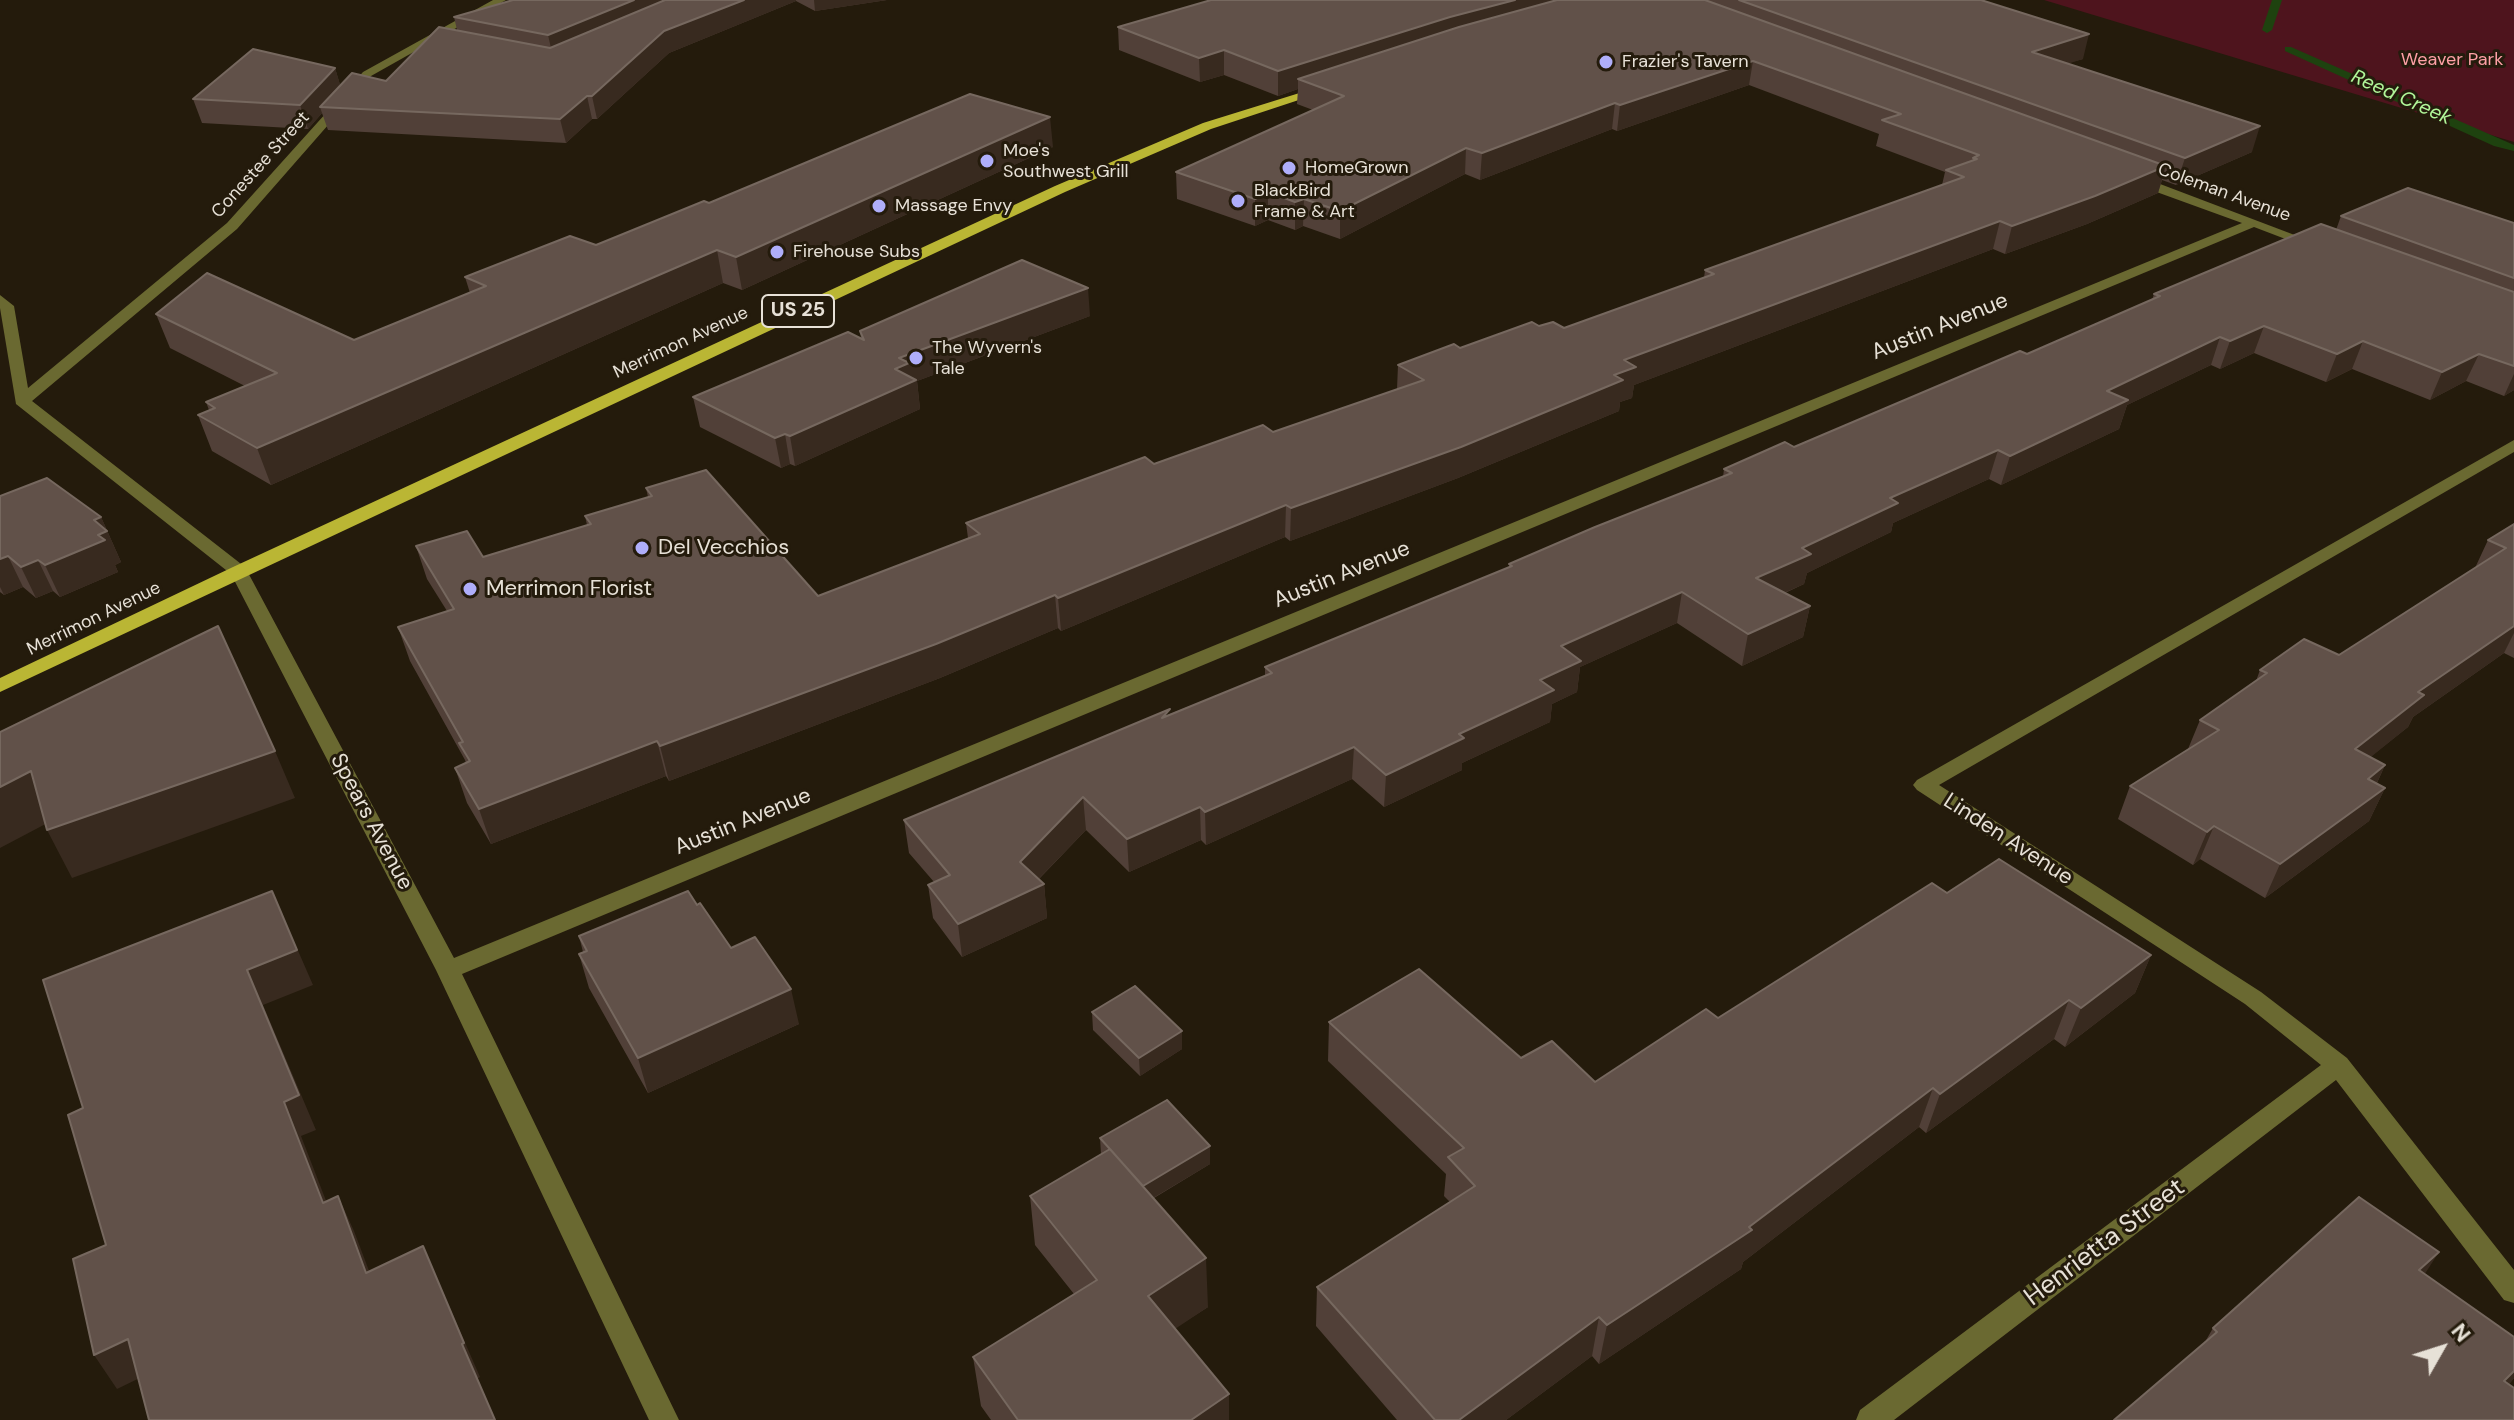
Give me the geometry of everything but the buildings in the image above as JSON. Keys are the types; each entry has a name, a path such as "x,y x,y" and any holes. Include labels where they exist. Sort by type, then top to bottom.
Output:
{"main road":[{"name":"Merrimon Avenue","path":"0,686 239,571 1060,189 1207,126 1334,85"}],"street":[{"name":"Conestee Street","path":"22,401 232,226 367,74 501,0"},
{"path":"428,40 451,43"},
{"name":"Coleman Avenue","path":"2119,173 2326,249"},
{"name":"Austin Avenue","path":"448,970 2253,223"},
{"path":"0,299 7,306 22,401"},
{"name":"Spears Avenue","path":"22,401 239,571 448,970 664,1420"},
{"name":"Linden Avenue","path":"2514,445 1924,785 2253,998 2338,1065 2514,1291"},
{"name":"Henrietta Street","path":"1871,1420 2338,1065"}],"green space":[{"name":"Weaver Park","path":"2044,0 2514,0 2514,142"}],"waterway":[{"name":"Reed Creek","path":"2267,30 2277,0"},
{"name":"Reed Creek","path":"2288,49 2498,144 2514,148"}],"place":[{"name":"Frazier's Tavern","path":"1606,62"},
{"name":"Moe's Southwest Grill","path":"987,161"},
{"name":"HomeGrown","path":"1289,168"},
{"name":"BlackBird Frame & Art","path":"1238,201"},
{"name":"Massage Envy","path":"879,206"},
{"name":"Firehouse Subs","path":"777,252"},
{"name":"The Wyvern's Tale","path":"916,358"},
{"name":"Del Vecchios","path":"642,548"},
{"name":"Merrimon Florist","path":"470,589"}]}
